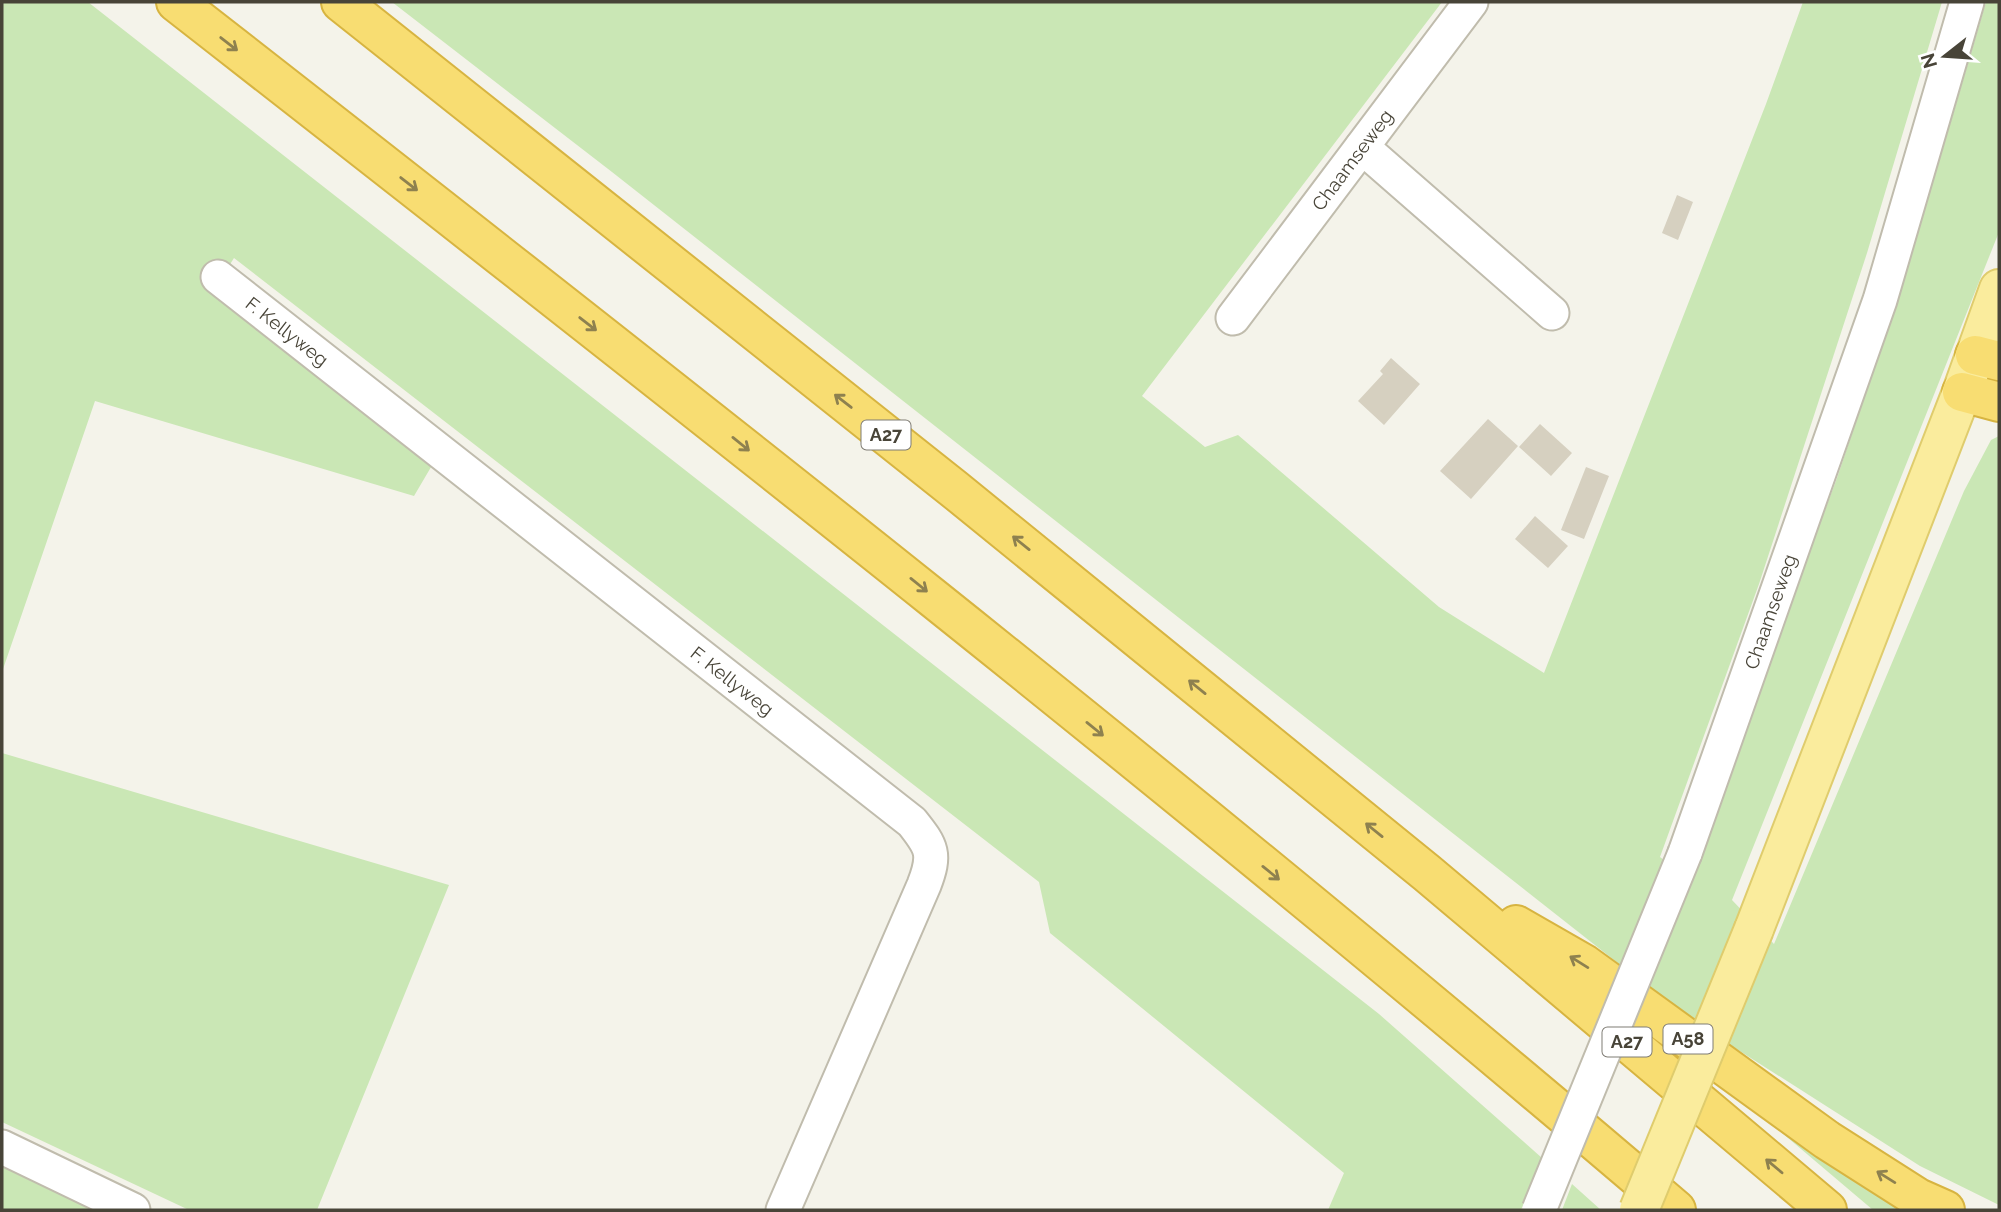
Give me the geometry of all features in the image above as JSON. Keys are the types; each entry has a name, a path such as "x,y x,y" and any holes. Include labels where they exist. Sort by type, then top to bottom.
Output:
{"highway":[{"path":"176,2 936,599 1426,999 1663,1207"},
{"name":"A27","path":"341,2 954,489 1427,873 1827,1210"},
{"path":"1962,392 1999,402"},
{"name":"A58","path":"1427,873 1584,964 1827,1140 1918,1198 1945,1210"}],"main road":[{"path":"1663,1207 1754,929 1962,392 1987,358 1999,289"}],"street":[{"name":"Chaamseweg","path":"1233,318 1471,2"},
{"name":"Chaamseweg","path":"1539,1210 1685,853 1880,300 1967,2"},
{"path":"1362,148 1552,313"},
{"name":"F. Kellyweg","path":"218,277 912,822 929,844 932,864 925,885 783,1210"},
{"path":"2,1147 133,1210"}],"green space":[{"path":"2,2 88,2 1379,1014 1542,1158 1521,1210 1328,1210 1344,1173 1050,933 1039,882 234,258 215,288 434,462 414,496 95,401 2,672"},
{"path":"392,2 1442,2 1142,396 1205,447 1238,435 1439,607 1544,673 1766,104 1803,2 1942,2 1867,253 1759,584 1660,857 1687,878 1837,478 1907,270 1986,2 1999,2 1999,232 1732,900 1774,944 1964,491 1991,440 1999,436 1999,1205 1920,1166 1732,1046 1647,986"},
{"path":"2,753 449,885 317,1210 189,1210 2,1122"},
{"path":"1762,1116 1917,1210 1873,1210"},
{"path":"2,1164 99,1210 2,1210"},
{"path":"1572,1184 1601,1210 1562,1210"}],"building":[{"path":"1677,195 1693,202 1678,240 1662,233"},
{"path":"1391,358 1420,384 1384,425 1358,401 1383,374 1380,371"},
{"path":"1488,419 1518,446 1471,499 1440,471"},
{"path":"1540,424 1572,453 1551,476 1519,447"},
{"path":"1586,467 1609,476 1584,539 1561,530"},
{"path":"1535,516 1568,546 1548,568 1515,539"}]}
